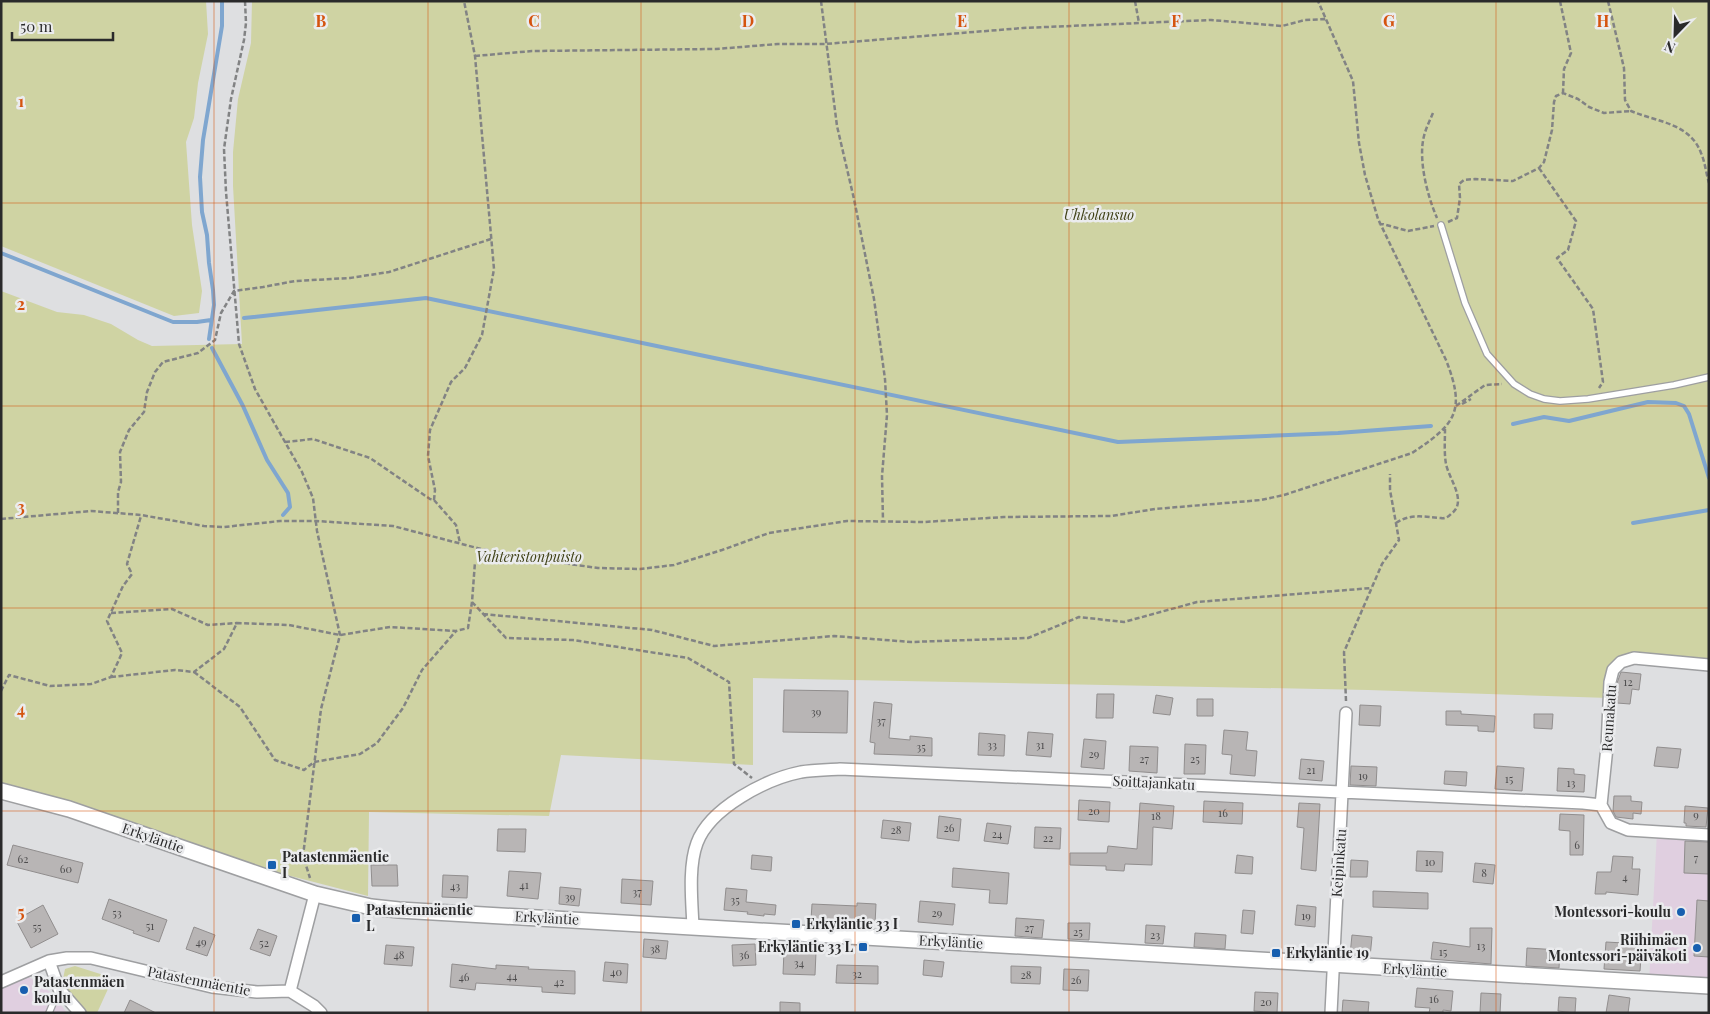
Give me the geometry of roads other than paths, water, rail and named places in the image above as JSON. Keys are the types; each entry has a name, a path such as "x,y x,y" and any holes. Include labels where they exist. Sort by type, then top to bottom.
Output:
{"street":[{"name":"Reunakatu","path":"1601,805 1607,747 1610,682 1614,670 1621,662 1634,658 1709,665"},
{"name":"Keipinkatu","path":"1331,1013 1346,712"},
{"name":"Soittajankatu","path":"692,927 694,859 697,843 706,827 717,814 770,781 802,772 840,769 1601,805"},
{"name":"Erkyläntie","path":"1,791 69,808 315,894 371,907 1709,986"},
{"path":"1601,805 1611,823 1628,830 1709,835"},
{"path":"315,894 290,991 314,1006 321,1013"},
{"name":"Patastenmäentie","path":"1,982 49,961 67,958 91,958 212,986 257,992 290,991"},
{"path":"49,961 59,989 80,1013"}],"lane":[{"path":"1441,225 1465,303 1487,354 1514,384 1530,394 1544,399 1560,401 1594,398 1674,385 1709,377"},
{"path":"49,1013 59,989"}],"waterway":[{"path":"209,339 214,305 207,235 202,212 200,177 203,140 222,26 222,1"},
{"path":"1,253 173,322 211,320"},
{"path":"244,318 426,298 1118,442 1338,433 1431,426"},
{"path":"212,348 243,406 267,460 288,493 290,507 283,515"},
{"path":"1513,424 1544,417 1569,421 1648,402 1676,403 1684,406 1689,414 1709,478"},
{"path":"1633,523 1709,510"}],"place":[{"name":"Patastenmäentie I","path":"272,865"},
{"name":"Montessori-koulu","path":"1681,912"},
{"name":"Patastenmäentie L","path":"356,918"},
{"name":"Erkyläntie 33 I","path":"796,924"},
{"name":"Erkyläntie 33 L","path":"863,947"},
{"name":"Riihimäen Montessori-päiväkoti","path":"1697,948"},
{"name":"Erkyläntie 19","path":"1276,953"},
{"name":"Patastenmäen koulu","path":"24,990"}],"park label":[{"name":"Uhkolansuo","path":"1099,215"},
{"name":"Vahteristonpuisto","path":"529,557"}]}
